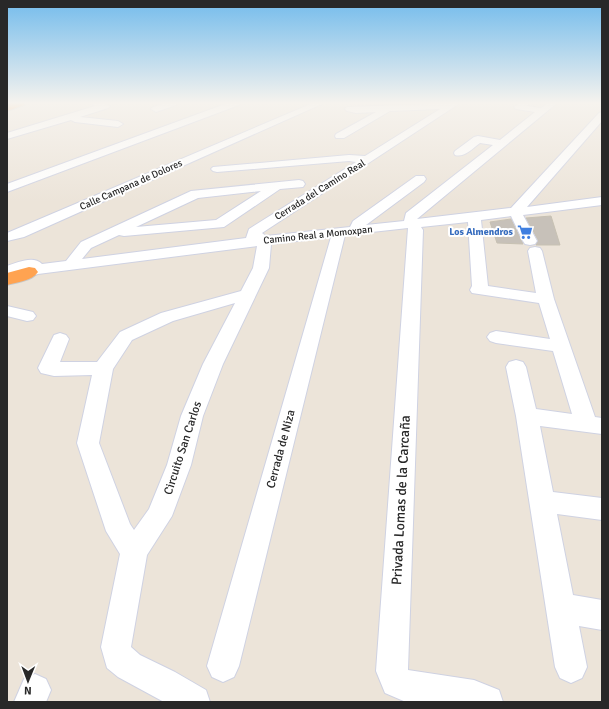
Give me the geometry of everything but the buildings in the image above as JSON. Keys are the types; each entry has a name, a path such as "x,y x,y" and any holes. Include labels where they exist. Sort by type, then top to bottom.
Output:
{"highway":[{"path":"7,279 17,277 21,269"}],"street":[{"path":"7,188 147,136"},
{"name":"Calle Campana de Dolores","path":"7,237 19,234 244,136"},
{"name":"Cerrada del Camino Real","path":"258,240 254,232 367,160 397,136"},
{"path":"412,222 411,216 513,136"},
{"path":"583,136 517,210 532,246 560,346 594,425"},
{"path":"459,153 478,139 503,144"},
{"path":"304,151 317,152 317,161"},
{"path":"217,169 349,158 367,160"},
{"path":"357,226 420,179"},
{"path":"76,258 86,245 195,194 299,184"},
{"path":"110,234 219,224 278,187"},
{"name":"Camino Real a Momoxpan","path":"21,269 76,258 339,233 412,222 517,210 599,203"},
{"name":"Camino Real a Momoxpan","path":"258,240 357,226 412,222 475,223 517,210"},
{"name":"Privada Lomas de la Carcaña","path":"412,222 416,230 392,671 396,682 406,686 474,696 487,702"},
{"path":"475,223 480,286 478,290 546,299"},
{"name":"Cerrada de Niza","path":"223,666 339,233"},
{"name":"Circuito San Carlos","path":"134,551 159,516 180,465 192,416 213,364 261,268 264,245 258,240"},
{"path":"194,702 164,683 129,666 118,656 116,647 134,551 119,531 88,442 103,368 126,336 167,317 249,294"},
{"path":"7,311 27,316"},
{"path":"496,337 560,346"},
{"path":"60,339 48,368 103,368"},
{"path":"516,367 527,416 571,667"},
{"path":"527,416 594,425"},
{"path":"542,501 602,509"},
{"path":"561,608 602,615"}],"place":[{"name":"Los Almendros","path":"525,232"}]}
